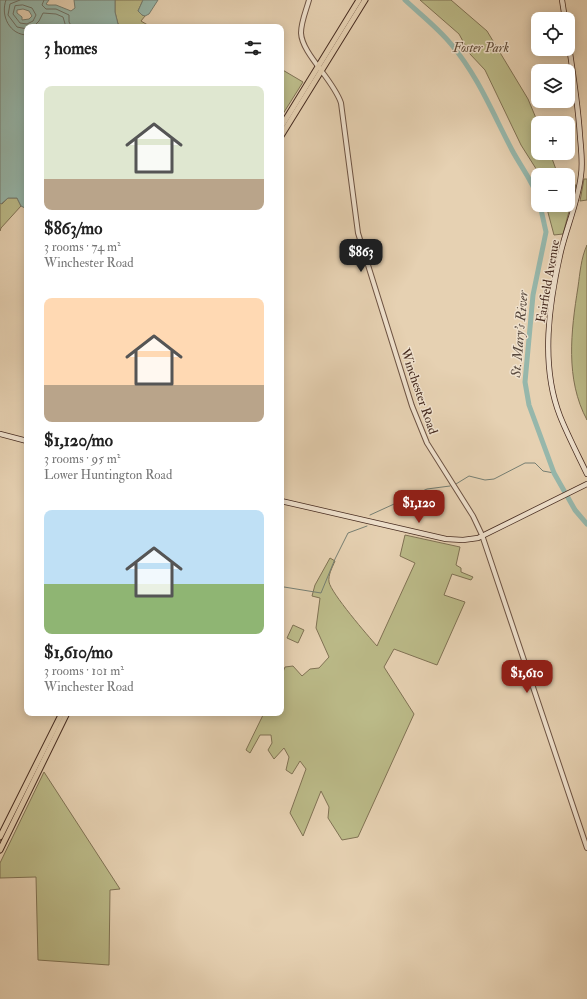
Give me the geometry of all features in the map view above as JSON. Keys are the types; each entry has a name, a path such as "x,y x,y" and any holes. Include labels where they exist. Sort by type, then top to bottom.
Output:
{"main road":[{"path":"284,131 359,0"},
{"path":"284,122 365,0"},
{"path":"562,0 564,12"},
{"name":"Fairfield Avenue","path":"570,56 578,112 582,169 578,200 563,244 554,287 549,327 549,363 553,391 560,416 587,474"},
{"path":"0,434 24,440"},
{"path":"284,502 446,539 463,540 482,535 585,486"},
{"path":"0,837 60,716"},
{"path":"0,850 66,716"}],"street":[{"name":"Winchester Road","path":"309,0 302,27 302,41 308,53 332,84 341,103 358,233 419,427 426,443 471,512 482,535 587,848"}],"green space":[{"path":"115,0 143,0 138,11 145,16 141,21 146,24 118,24 115,12"},
{"name":"Foster Park","path":"420,0 451,0 487,31 528,99 535,116 531,116 531,160 553,160 555,168 536,168 521,145 485,70 470,54 459,34"},
{"path":"284,71 303,82 284,112"},
{"path":"584,179 587,179 587,200 580,201"},
{"path":"8,198 17,198 21,206 0,231 0,203 2,204"},
{"path":"548,212 569,212 563,234 554,235"},
{"path":"587,245 587,420 575,388 572,338 575,304 582,260"},
{"path":"405,535 460,547 456,565 461,568 461,572 473,577 471,580 452,574 444,595 465,602 437,665 394,649 384,667 414,714 358,837 342,840 328,818 329,807 321,791 303,836 290,813 306,769 300,761 292,774 286,770 289,757 284,748 274,759 268,750 272,743 271,735 260,735 250,753 246,750 263,716 284,716 285,667 293,666 302,676 310,669 319,668 329,657 316,628 320,598 312,596 315,585 330,558 335,561 329,577 331,587 350,614 377,646 415,563 400,556"},
{"path":"293,625 304,630 298,643 287,638"},
{"path":"44,772 120,889 110,890 109,965 38,960 36,877 0,878 0,863"}],"water":[{"path":"0,0 49,0 46,4 56,5 71,11 75,8 74,0 115,0 115,12 118,24 24,24 24,208 21,206 17,198 8,198 1,204","holes":["23,9 29,11 32,16 29,19 22,20 22,17 17,13 17,10"]},
{"path":"143,0 158,0 149,14 145,16 138,11"}],"waterway":[{"name":"St. Mary's River","path":"405,0 435,27 461,56 477,82 512,150 531,182"},
{"name":"St. Mary's River","path":"542,212 546,232 533,295 525,382 529,405 554,473 575,510 587,524"},
{"path":"456,484 469,476 485,480 494,479 525,463 535,463 543,471 554,473"},
{"path":"370,515 427,489 450,486"},
{"path":"284,587 321,593 348,533 367,526"}]}
